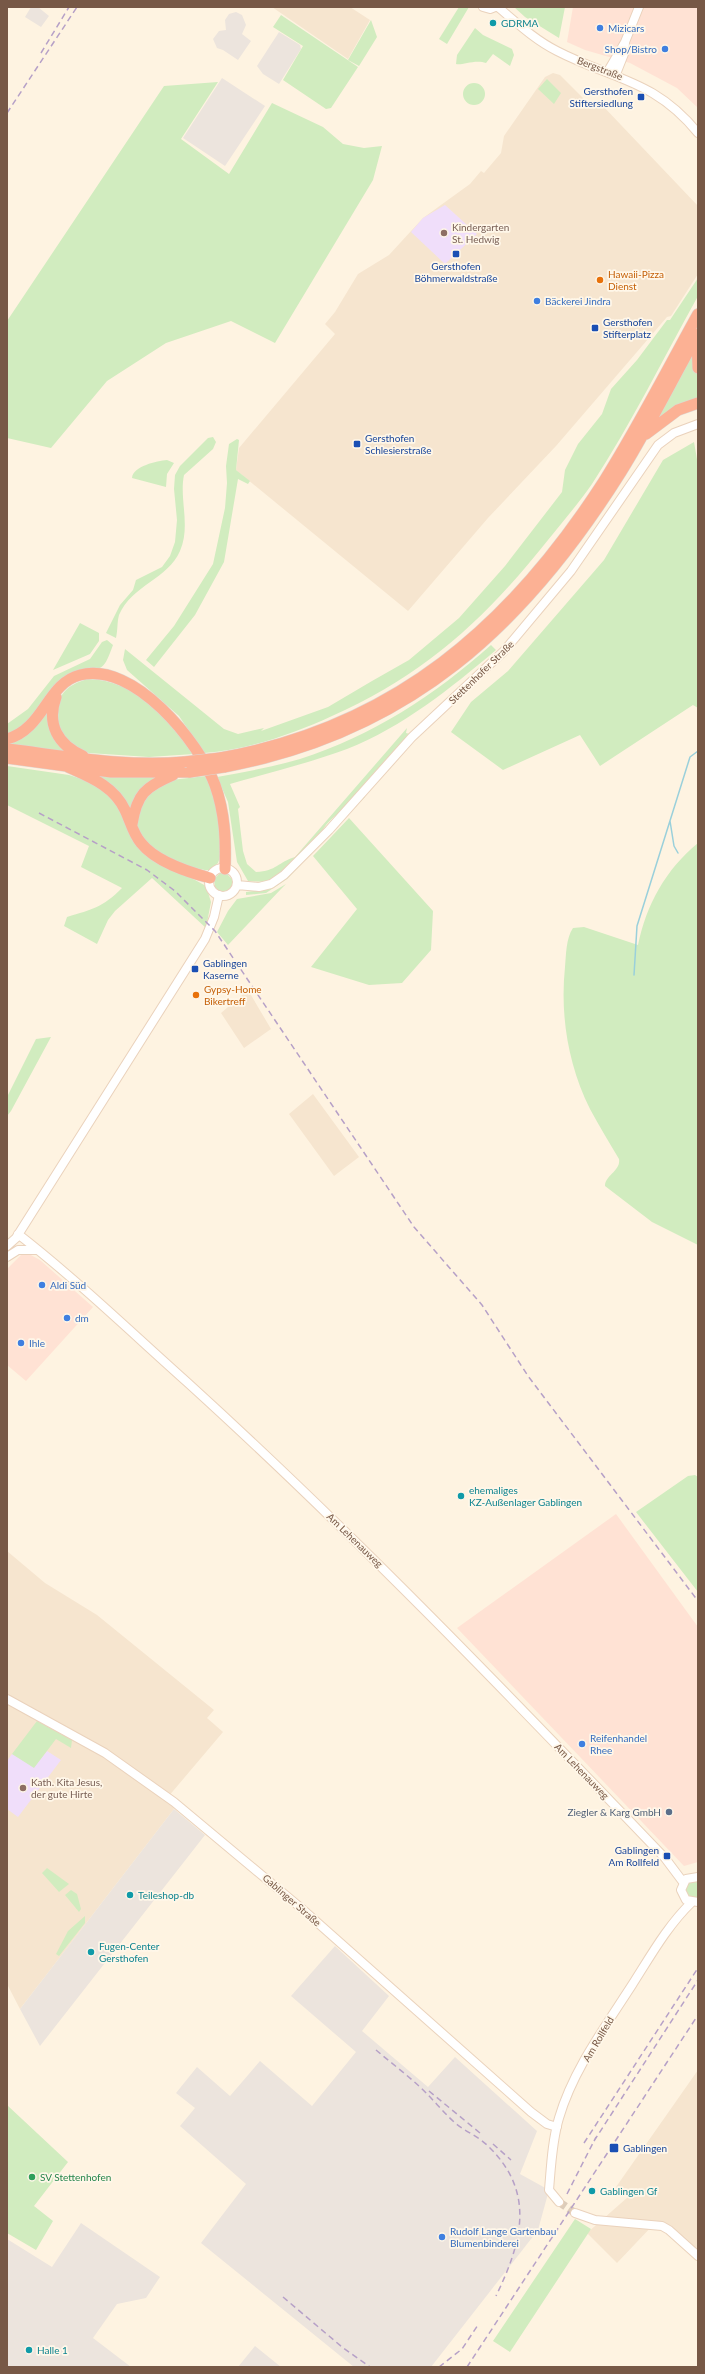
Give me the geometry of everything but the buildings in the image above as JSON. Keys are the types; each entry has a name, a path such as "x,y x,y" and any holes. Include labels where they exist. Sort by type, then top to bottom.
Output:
{"highway":[{"path":"222,763 290,742 353,718 391,698 426,675 480,631 537,571 587,506 631,435 698,314"},
{"path":"697,335 698,368"},
{"path":"7,758 124,773 185,769 283,754 346,731 402,703 456,666 506,620 550,571 594,512 640,440 697,335"},
{"path":"640,440 665,418 678,410 698,403"},
{"path":"7,739 21,734 35,722 59,690 73,678 81,675 105,675 136,689 171,718 190,740 215,784 223,812 225,869"},
{"path":"59,690 52,714 57,736 72,751 93,761"},
{"path":"7,749 93,761 185,769"},
{"path":"68,767 107,788 120,801 141,843 152,853 191,872 210,878"},
{"path":"132,824 137,801 147,788 185,769"}],"street":[{"path":"483,7 490,9 495,7"},
{"name":"Bergstraße","path":"498,7 542,43 573,58 638,84 668,103 698,133"},
{"path":"608,71 625,42 639,7"},
{"path":"616,74 624,54 625,42"},
{"name":"Stettenhofer Straße","path":"237,885 259,887 270,884 284,875 307,853 412,737 476,679 523,630 588,548 658,445 674,433 698,424"},
{"path":"225,869 236,876 237,885 230,894 219,895 211,889 210,878 215,872 225,869"},
{"path":"7,1246 17,1236 205,938 214,917 219,895"},
{"path":"7,1257 15,1244 17,1236"},
{"name":"Am Lehenauweg","path":"17,1236 37,1250 267,1455 343,1527 496,1681 672,1867 690,1879"},
{"path":"7,1257 18,1250 37,1250"},
{"name":"Gablinger Straße","path":"7,1699 106,1753 174,1802 301,1908 531,2112 547,2124 557,2127"},
{"path":"690,1879 681,1890 684,1898 695,1902"},
{"name":"Am Rollfeld","path":"559,2202 550,2190 551,2174 557,2127 567,2096 587,2056 678,1916 684,1898"},
{"name":"Am Rollfeld","path":"678,1916 695,1902"},
{"path":"575,2213 595,2220 662,2226 669,2230 698,2256"}],"shaded area":[{"path":"31,7 38,7 49,16 41,27 25,17"},
{"path":"272,7 350,7 370,20 348,59"},
{"path":"573,7 698,7 698,108 677,88 630,63 585,50 567,42"},
{"path":"236,12 242,15 246,25 242,34 251,41 238,60 223,50 217,48 213,39 219,31 226,30 225,20 229,14"},
{"path":"279,32 300,45 301,49 279,84 263,74 257,66"},
{"path":"553,73 560,75 589,104 602,105 698,206 698,274 671,316 667,317 556,446 488,518 408,611 236,470 239,448 335,334 325,324 335,312 358,274 389,255 423,218 470,184 481,171 484,173 501,153 504,136 545,77"},
{"path":"222,78 265,106 225,166 183,138"},
{"name":"Kindergarten St. Hedwig","path":"445,205 477,234 445,264 411,232 423,218"},
{"path":"248,990 271,1029 244,1048 221,1013"},
{"path":"313,1094 359,1157 334,1176 289,1114"},
{"path":"29,1254 40,1260 93,1307 26,1381 7,1365 7,1269 21,1255"},
{"path":"616,1514 698,1627 698,1862 684,1866 457,1628"},
{"path":"7,1551 45,1583 97,1615 214,1710 207,1718 223,1732 168,1797 174,1809 20,2009 7,1984"},
{"name":"Kath. Kita Jesus, der gute Hirte","path":"47,1751 61,1760 18,1817 7,1809 7,1761 12,1754 34,1767"},
{"path":"174,1809 205,1835 40,2046 20,2009"},
{"path":"335,1946 389,1996 362,2031 428,2087 455,2057 537,2131 520,2174 549,2190 538,2230 431,2367 354,2367 201,2243 246,2184 180,2126 195,2108 176,2093 197,2067 230,2096 260,2061 312,2106 356,2052 291,1996"},
{"path":"698,2070 698,2256 654,2224 617,2263 587,2233 628,2197 616,2187"},
{"path":"81,2223 160,2277 146,2298 117,2304 93,2338 131,2367 7,2367 7,2239 52,2267"},
{"path":"255,2346 281,2367 238,2367"}],"green space":[{"path":"459,7 469,7 447,44 439,39"},
{"path":"514,7 565,7 559,38 525,17"},
{"path":"281,15 358,67 331,108 326,109 283,80 303,46 273,27"},
{"path":"371,20 377,37 359,66 348,60"},
{"path":"475,28 483,35 512,49 514,55 510,66 493,54 486,63 473,62 456,64 457,55"},
{"path":"547,79 561,93 554,104 538,89"},
{"path":"218,82 181,139 229,174 272,103 323,127 343,144 364,148 382,146 373,180 275,343 231,321 166,343 107,381 51,448 7,438 7,321 164,86"},
{"path":"474,83 482,86 485,94 482,102 474,105 466,102 463,94 466,86"},
{"path":"698,278 698,296 633,415 592,484 571,512 501,595 452,642 425,663 365,700 302,729 253,745 204,753 179,716 127,670 123,660 125,649 224,729 238,734 264,728 261,731 328,707 409,660 459,618 505,566 562,492 565,470 578,444 602,414 611,389 637,360 667,320 670,320"},
{"path":"694,351 698,374 698,401 657,419"},
{"path":"213,437 216,442 213,449 184,475 183,493 185,532 180,551 167,569 132,596 125,605 119,615 116,638 106,633 120,605 133,590 136,580 162,567 170,556 175,542 177,520 174,489 175,475 180,466 208,438"},
{"path":"237,439 239,440 236,470 250,481 248,484 238,479 224,562 195,615 154,667 146,660 174,626 213,564 225,508 227,483 226,466 229,444"},
{"path":"694,442 698,465 698,708 693,705 600,766 580,735 503,770 451,732 471,702 508,671 604,560 663,460"},
{"path":"167,460 174,463 167,474 166,487 132,478 136,470 141,467"},
{"path":"80,623 99,633 99,641 90,654 53,670"},
{"path":"107,640 113,645 105,664 102,667 93,670 78,671 35,719 7,737 7,724 28,709 54,676 90,659 102,642"},
{"path":"491,645 496,650 426,706 388,730 333,754 230,784 240,807 238,809 243,851 247,864 256,872 269,870 295,857 407,728 406,733 410,734 349,804 330,821 322,832 283,873 266,882 248,881 237,862 228,802 217,777 269,767 300,759 327,750 352,739 402,712 425,697 448,681"},
{"path":"87,679 104,681 120,686 148,703 173,728 194,754 149,757 89,753 81,751 57,730 58,711 61,697 64,692 69,687"},
{"path":"51,702 69,752 7,744"},
{"path":"7,766 69,775 88,781 105,792 166,864 206,886 211,902 206,928 152,878 115,911 108,920 97,944 64,926 67,917 103,904 122,888 81,867 89,846 7,805"},
{"path":"91,775 157,778 131,810"},
{"path":"206,776 219,820 222,843 218,863 210,870 185,865 164,857 146,844 136,826 139,801 171,780"},
{"path":"362,797 365,797 313,852"},
{"path":"349,818 433,911 431,950 402,983 369,985 311,967 357,909 313,856"},
{"path":"698,843 698,1245 652,1222 605,1186 607,1179 618,1167 619,1159 590,1109 576,1075 567,1040 564,985 567,947 573,928 584,927 638,945 646,916 659,889 676,864"},
{"path":"309,856 287,879 266,893 246,895 246,892 269,889 281,882"},
{"path":"220,873 227,874 233,880 232,886 228,891 220,892 215,887 214,879"},
{"path":"286,884 228,945 217,932 228,911 237,899 271,893"},
{"path":"51,1037 7,1116 7,1097 36,1039"},
{"path":"695,1475 698,1477 698,1592 636,1512 688,1476"},
{"path":"37,1721 72,1740 71,1748 56,1739 34,1768 12,1754"},
{"path":"47,1868 69,1884 59,1892 42,1873"},
{"path":"698,1881 698,1899 692,1900 684,1893 687,1883"},
{"path":"71,1890 77,1894 81,1909 79,1912 65,1895"},
{"path":"85,1916 85,1923 59,1956 56,1954 68,1931"},
{"name":"SV Stettenhofen","path":"7,2105 68,2162 34,2206 53,2221 36,2250 7,2233"},
{"path":"575,2219 591,2229 510,2352 493,2341"}],"waterway":[{"path":"634,975 637,926 690,757 698,751"},
{"path":"670,821 674,846 678,853"}],"tunnel":[{"path":"559,2202 575,2213"}],"railway":[{"path":"41,53 69,7"},
{"path":"7,113 77,7"},
{"path":"39,813 147,870 175,891 215,931 414,1227 482,1305 528,1376 698,1601"},
{"path":"584,2143 698,1968"},
{"path":"594,2141 698,1980"},
{"path":"467,2367 698,2015"},
{"path":"376,2050 420,2087 454,2122 488,2146 503,2164 513,2182 519,2200 520,2219 512,2257 496,2296"},
{"path":"429,2091 480,2133"},
{"path":"567,2194 596,2137"},
{"path":"493,2144 511,2160"},
{"path":"283,2297 342,2347 370,2367"},
{"path":"439,2367 462,2349 478,2325"}],"place":[{"name":"GDRMA","path":"493,23"},
{"name":"Mizicars","path":"600,28"},
{"name":"Shop/Bistro","path":"665,49"},
{"name":"Gersthofen Stiftersiedlung","path":"641,97"},
{"name":"Kindergarten St. Hedwig","path":"444,233"},
{"name":"Gersthofen Böhmerwaldstraße","path":"456,254"},
{"name":"Hawaii-Pizza Dienst","path":"600,280"},
{"name":"Bäckerei Jindra","path":"537,301"},
{"name":"Gersthofen Stifterplatz","path":"595,328"},
{"name":"Gersthofen Schlesierstraße","path":"357,444"},
{"name":"Gablingen Kaserne","path":"195,969"},
{"name":"Gypsy-Home Bikertreff","path":"196,995"},
{"name":"Aldi Süd","path":"42,1285"},
{"name":"dm","path":"67,1318"},
{"name":"Ihle","path":"21,1343"},
{"name":"ehemaliges KZ-Außenlager Gablingen","path":"461,1496"},
{"name":"Reifenhandel Rhee","path":"582,1744"},
{"name":"Kath. Kita Jesus, der gute Hirte","path":"23,1788"},
{"name":"Ziegler & Karg GmbH","path":"669,1812"},
{"name":"Gablingen Am Rollfeld","path":"667,1856"},
{"name":"Teileshop-db","path":"130,1895"},
{"name":"Fugen-Center Gersthofen","path":"91,1952"},
{"name":"Gablingen","path":"614,2148"},
{"name":"SV Stettenhofen","path":"32,2177"},
{"name":"Gablingen Gf","path":"592,2191"},
{"name":"Rudolf Lange Gartenbau Blumenbinderei","path":"442,2237"},
{"name":"Halle 1","path":"29,2350"}]}
